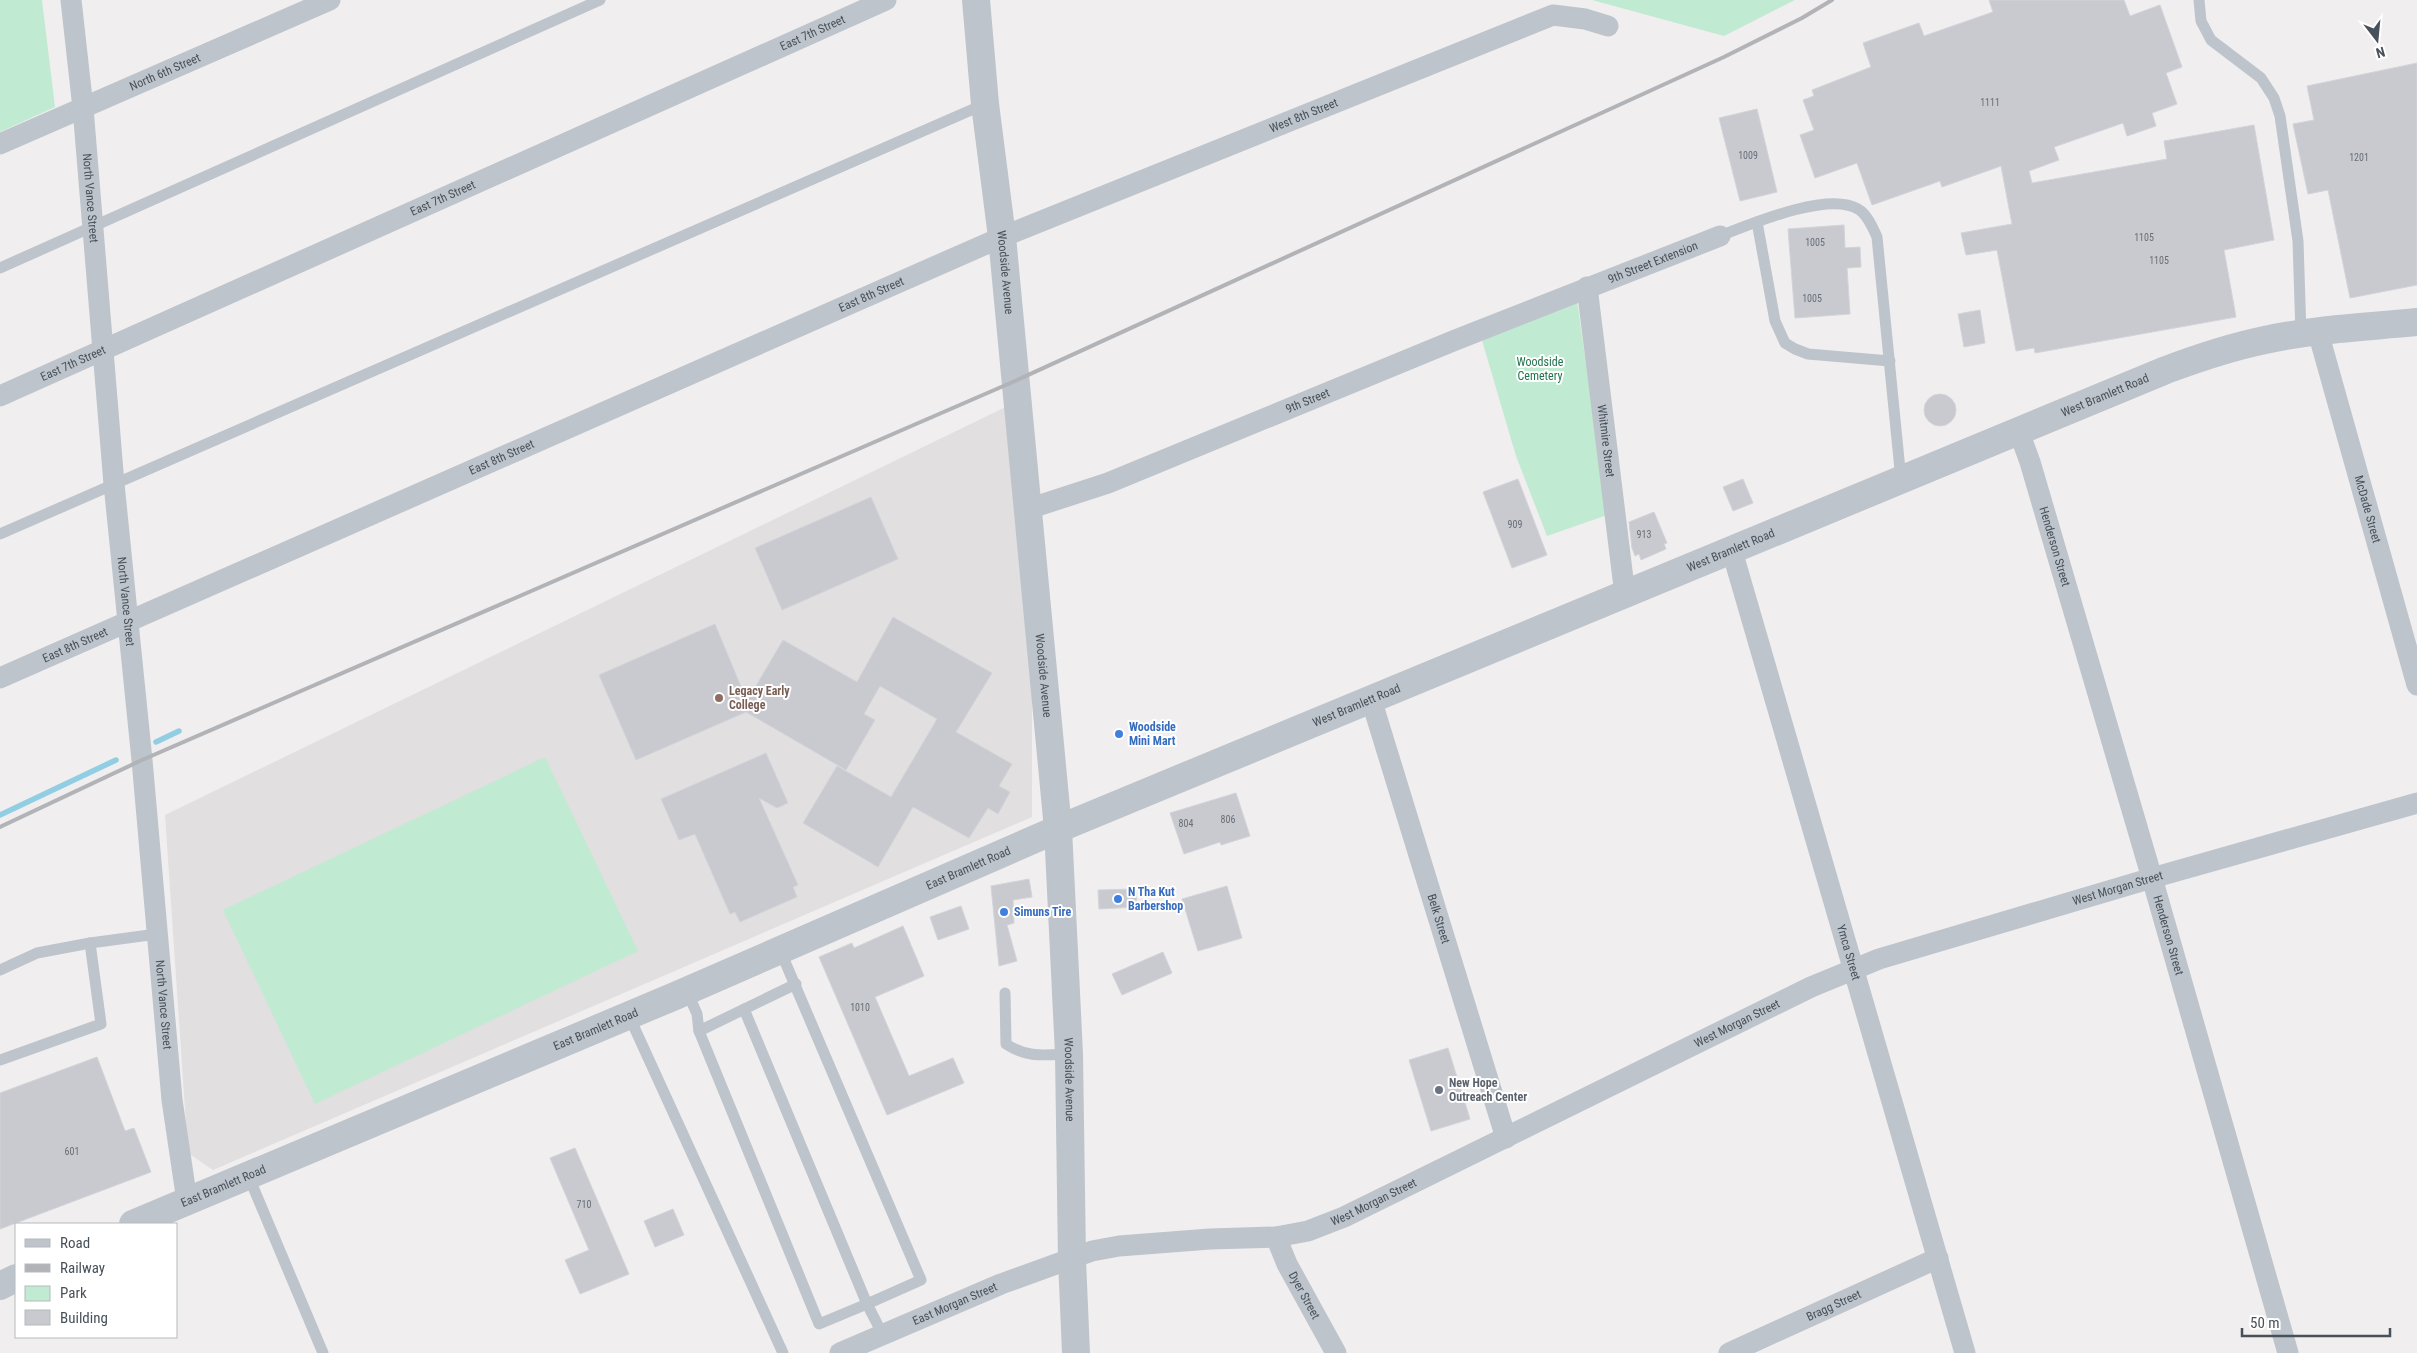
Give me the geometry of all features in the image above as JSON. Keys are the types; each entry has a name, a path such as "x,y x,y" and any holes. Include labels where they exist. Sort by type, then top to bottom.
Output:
{"street":[{"name":"North Vance Street","path":"71,0 83,108 114,484 172,1100 186,1201"},
{"name":"North 6th Street","path":"0,144 330,0"},
{"name":"East 7th Street","path":"0,396 886,0"},
{"name":"Woodside Avenue","path":"976,0 985,104 1002,237 1058,829 1069,1054 1072,1260 1076,1353"},
{"name":"West 8th Street","path":"1002,237 1553,15 1585,19 1608,26"},
{"name":"9th Street Extension","path":"1587,288 1720,236"},
{"name":"East 8th Street","path":"0,678 128,620 1002,237"},
{"name":"9th Street","path":"1028,509 1108,482 1587,288"},
{"name":"Whitmire Street","path":"1587,288 1625,595"},
{"name":"West Bramlett Road","path":"1058,829 2166,370 2201,357 2264,340 2310,333 2417,322"},
{"name":"McDade Street","path":"2310,333 2417,685"},
{"name":"Henderson Street","path":"2019,432 2033,471 2152,878 2288,1353"},
{"name":"Ymca Street","path":"1732,551 1965,1353"},
{"name":"Belk Street","path":"1371,699 1506,1138"},
{"name":"West Morgan Street","path":"1072,1260 1092,1251 1119,1246 1210,1239 1276,1237 1308,1231 1344,1217 1810,987 1879,959 2417,802"},
{"name":"East Bramlett Road","path":"135,1223 687,991 1058,829"},
{"name":"Dyer Street","path":"1276,1237 1287,1264 1336,1353"},
{"name":"Bragg Street","path":"1729,1353 1938,1258"},
{"name":"East Morgan Street","path":"840,1353 1001,1284 1072,1260"},
{"path":"0,1286 15,1278"}],"lane":[{"path":"0,268 600,0"},
{"path":"2199,0 2201,20 2211,40 2261,78 2274,98 2280,116 2310,333"},
{"path":"0,534 985,104"},
{"path":"1720,236 1757,222 1829,202 1845,203 1860,210 1878,237 1902,480"},
{"path":"1757,222 1775,321 1785,343 1795,350 1808,354 1890,361"},
{"path":"0,970 37,953 90,942 157,934"},
{"path":"0,1060 101,1024 90,942"},
{"path":"687,991 697,1014 699,1031 819,1324 867,1304 921,1280 780,950"},
{"path":"699,1031 796,984"},
{"path":"1005,993 1006,1044 1018,1052 1036,1055 1069,1054"},
{"path":"744,1009 867,1304 883,1334"},
{"path":"629,1015 783,1353"},
{"path":"248,1175 323,1353"}],"shaded area":[{"name":"Legacy Early College","path":"1016,402 1032,581 1032,817 213,1170 188,1153 165,815"}],"green space":[{"path":"0,0 42,0 55,107 0,132"},
{"path":"1592,0 1795,0 1724,36"},
{"name":"Woodside Cemetery","path":"1577,300 1607,515 1547,536 1516,456 1481,337"},
{"path":"545,757 638,951 315,1104 223,910"}],"building":[{"path":"1989,0 2124,0 2130,16 2160,5 2182,67 2166,73 2177,104 2152,113 2156,126 2127,136 2123,123 2054,147 2059,160 2029,171 2032,183 2167,159 2164,141 2254,125 2274,240 2224,250 2236,317 2035,353 2034,348 2016,351 1997,250 1966,255 1961,233 2012,224 2001,166 1942,187 1940,181 1872,205 1857,163 1815,178 1800,135 1814,130 1803,100 1814,96 1812,90 1871,67 1863,43 1919,23 1924,36 1993,12"},
{"path":"2417,63 2417,285 2350,298 2328,190 2308,194 2293,124 2314,120 2307,86"},
{"path":"1757,109 1777,192 1740,201 1719,118"},
{"path":"1844,225 1845,248 1860,247 1861,267 1847,268 1850,314 1795,318 1788,229"},
{"path":"1980,310 1985,343 1964,347 1958,314"},
{"path":"1940,394 1952,398 1956,410 1952,422 1940,426 1928,422 1924,410 1928,398"},
{"path":"1518,479 1547,555 1512,568 1483,492"},
{"path":"1743,479 1753,503 1733,511 1723,487"},
{"path":"871,497 898,559 782,610 755,548"},
{"path":"1654,512 1667,543 1664,544 1666,549 1641,560 1639,554 1635,556 1632,548 1629,522"},
{"path":"893,617 992,673 956,732 1012,764 999,786 1010,792 998,814 988,808 969,838 913,807 878,867 803,823 837,766 891,797 937,719 880,686 864,714 875,720 846,770 746,712 636,760 599,675 715,624 747,701 783,640 857,682"},
{"path":"766,753 788,803 777,808 759,798 798,885 793,887 797,897 740,922 735,912 730,914 695,834 679,840 661,799"},
{"path":"1236,793 1250,836 1221,845 1220,842 1184,854 1170,813"},
{"name":"Simuns Tire","path":"1029,879 1032,897 1013,900 1014,923 1007,925 1017,961 999,966 991,886"},
{"path":"1227,886 1242,938 1198,951 1182,899"},
{"name":"N Tha Kut Barbershop","path":"1136,889 1137,907 1099,909 1098,890"},
{"path":"961,906 969,929 938,940 930,917"},
{"path":"903,926 924,976 875,997 909,1076 953,1058 964,1083 887,1115 819,957 852,943 854,948"},
{"path":"1163,952 1172,973 1122,995 1112,974"},
{"name":"New Hope Outreach Center","path":"1448,1048 1470,1119 1431,1131 1409,1060"},
{"path":"97,1057 125,1131 134,1128 151,1172 0,1229 0,1093"},
{"path":"575,1148 629,1274 580,1294 565,1260 589,1250 550,1158"},
{"path":"673,1209 684,1235 655,1247 644,1221"}],"waterway":[{"path":"156,742 179,731"},
{"path":"0,815 116,760"}],"railway":[{"path":"0,827 142,760 1015,381 1724,57 1802,18 1832,0"}],"place":[{"name":"Legacy Early College","path":"719,698"},
{"name":"Woodside Mini Mart","path":"1119,734"},
{"name":"N Tha Kut Barbershop","path":"1118,899"},
{"name":"Simuns Tire","path":"1004,912"},
{"name":"New Hope Outreach Center","path":"1439,1090"}]}
